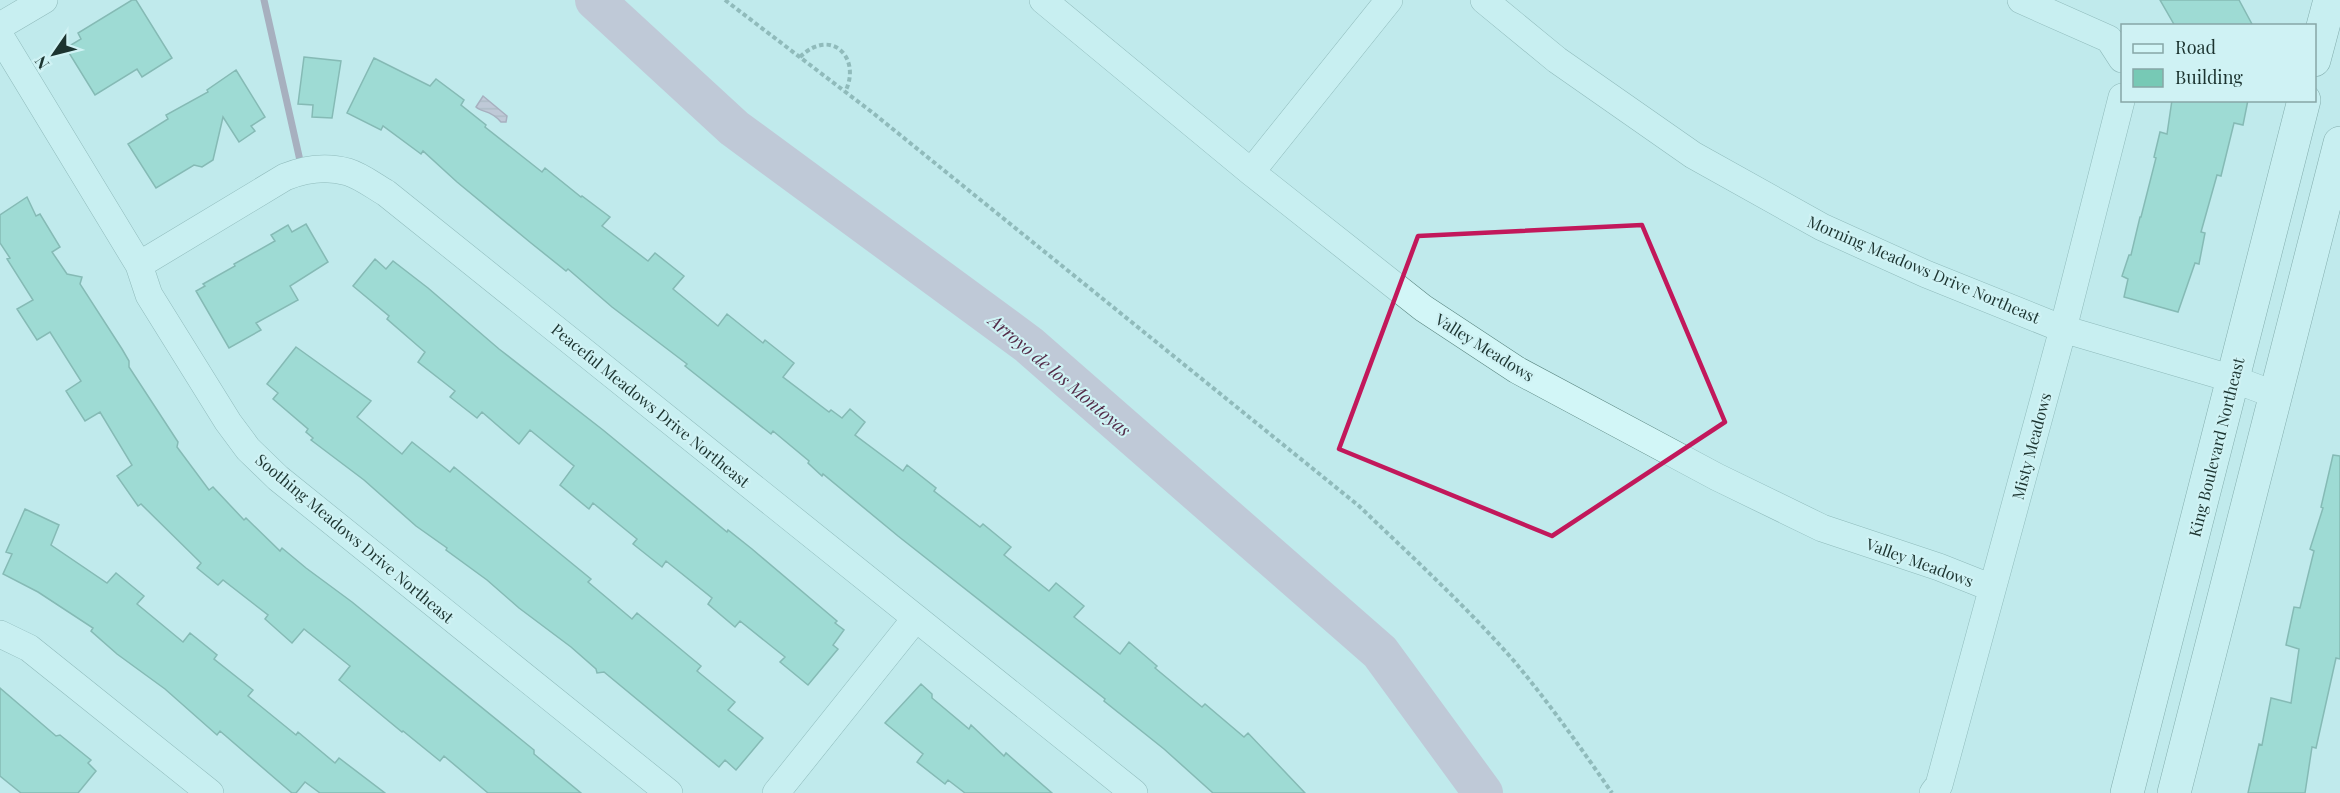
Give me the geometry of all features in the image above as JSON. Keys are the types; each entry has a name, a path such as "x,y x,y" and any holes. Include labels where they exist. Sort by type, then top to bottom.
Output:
{"street":[{"path":"0,26 44,0"},
{"name":"Valley Meadows","path":"1043,0 1251,172 1423,308 1517,370 1717,477 1822,528 1939,567 1992,588"},
{"path":"1251,172 1389,0"},
{"name":"Morning Meadows Drive Northeast","path":"1484,0 1557,60 1693,155 1822,227 1926,274 2063,329 2233,379 2276,395"},
{"path":"2021,0 2109,39 2121,57"},
{"path":"2316,52 2330,0"},
{"name":"Soothing Meadows Drive Northeast","path":"0,36 139,266 149,295 228,422 248,449 278,478 669,793"},
{"name":"Misty Meadows","path":"1933,793 1939,785 2063,329 2121,101"},
{"name":"King Boulevard Northeast","path":"2127,793 2303,102"},
{"path":"2174,793 2340,143"},
{"name":"Peaceful Meadows Drive Northeast","path":"139,266 285,177 302,170 348,172 386,193 1134,793"},
{"path":"776,793 916,618"},
{"path":"0,634 29,648 210,793"}],"path":[{"path":"725,0 845,92 1359,506 1418,562 1513,660 1569,731 1612,793"},
{"path":"800,57 809,48 824,43 834,46 845,57 851,72 850,82 845,92"}],"highlighted area":[{"path":"1642,225 1725,422 1552,536 1339,449 1418,236"}],"shaded area":[{"path":"483,96 507,116 506,122 501,122 490,113 476,107"}],"building":[{"path":"132,0 136,0 172,58 142,77 137,69 95,95 66,48 81,39 78,33"},
{"path":"2160,0 2239,0 2252,24 2174,24"},
{"path":"304,57 341,61 332,118 312,117 313,105 298,104"},
{"path":"374,58 430,86 436,79 464,100 461,105 486,125 485,127 542,172 545,168 610,217 602,226 648,261 655,253 684,276 673,289 718,326 727,314 763,343 765,340 794,363 783,377 829,412 831,410 842,418 850,409 865,422 855,435 903,471 907,465 936,488 934,491 980,527 983,524 1011,547 1004,555 1049,591 1056,583 1084,606 1074,617 1120,654 1129,642 1157,666 1155,668 1202,707 1205,704 1244,737 1248,733 1305,793 1213,793 1164,749 1104,701 1105,699 823,474 822,476 808,463 809,461 773,431 771,434 568,269 566,271 531,243 423,151 421,154 383,126 381,130 347,113"},
{"path":"236,70 265,117 251,126 255,131 239,142 223,117 213,160 202,167 194,165 156,188 128,144 168,119 166,115 208,92 207,90"},
{"path":"2172,102 2248,102 2243,125 2234,123 2221,176 2217,175 2201,232 2205,233 2199,264 2195,263 2178,312 2124,297 2128,279 2122,276 2129,255 2131,255 2156,158 2154,157 2160,132 2167,134"},
{"path":"27,197 36,216 40,214 60,247 52,252 67,274 82,277 80,284 122,349 129,361 129,367 178,442 177,447 209,490 213,487 244,520 246,518 280,551 282,548 352,602 534,750 534,754 581,793 488,793 444,756 440,761 339,680 350,666 304,629 292,643 265,619 268,615 223,580 218,585 197,568 201,563 141,504 138,506 117,476 132,465 100,412 85,421 66,391 81,381 50,332 37,340 17,309 33,300 7,259 10,258 0,243 0,215"},
{"path":"306,224 328,262 290,286 298,300 256,323 261,330 229,348 196,291 205,286 203,284 235,266 234,264 275,241 271,235 288,225 292,232"},
{"path":"375,259 386,269 393,261 428,288 499,349 603,430 727,532 728,530 752,549 837,621 835,623 844,630 833,645 838,649 808,685 780,662 785,657 740,621 735,627 708,604 712,598 666,561 662,567 633,544 637,539 593,503 589,509 560,485 574,466 530,430 519,444 482,412 477,418 450,397 455,391 418,362 425,352 387,319 389,316 353,286"},
{"path":"296,347 371,401 357,417 402,454 412,442 450,472 454,467 591,579 588,582 632,619 637,613 701,666 697,671 735,702 728,710 763,738 736,770 725,760 719,767 604,672 597,673 596,669 571,647 446,550 447,548 416,526 364,480 311,440 313,438 306,432 308,429 273,399 278,393 267,384"},
{"path":"2333,455 2340,456 2340,659 2336,658 2316,748 2312,747 2305,793 2248,793 2259,744 2262,745 2271,698 2291,703 2299,649 2286,645 2294,607 2300,608 2314,551 2310,549 2323,508 2321,507"},
{"path":"25,509 59,525 51,545 107,583 116,573 144,596 137,604 183,642 190,633 217,655 214,659 253,690 248,696 296,735 298,732 335,763 339,758 385,793 320,793 305,782 296,793 292,793 220,731 217,735 165,689 117,654 91,631 93,628 38,592 3,574 12,554 6,552"},
{"path":"921,684 932,694 932,698 969,729 971,725 1004,756 1006,753 1052,793 965,793 948,780 945,784 917,762 923,754 885,723"},
{"path":"0,688 56,736 60,735 91,760 88,763 96,771 78,793 21,793 0,776"}],"waterway":[{"path":"264,0 301,165"},
{"name":"Arroyo de los Montoyas","path":"595,0 734,128 1029,345 1380,652 1483,793"}]}
